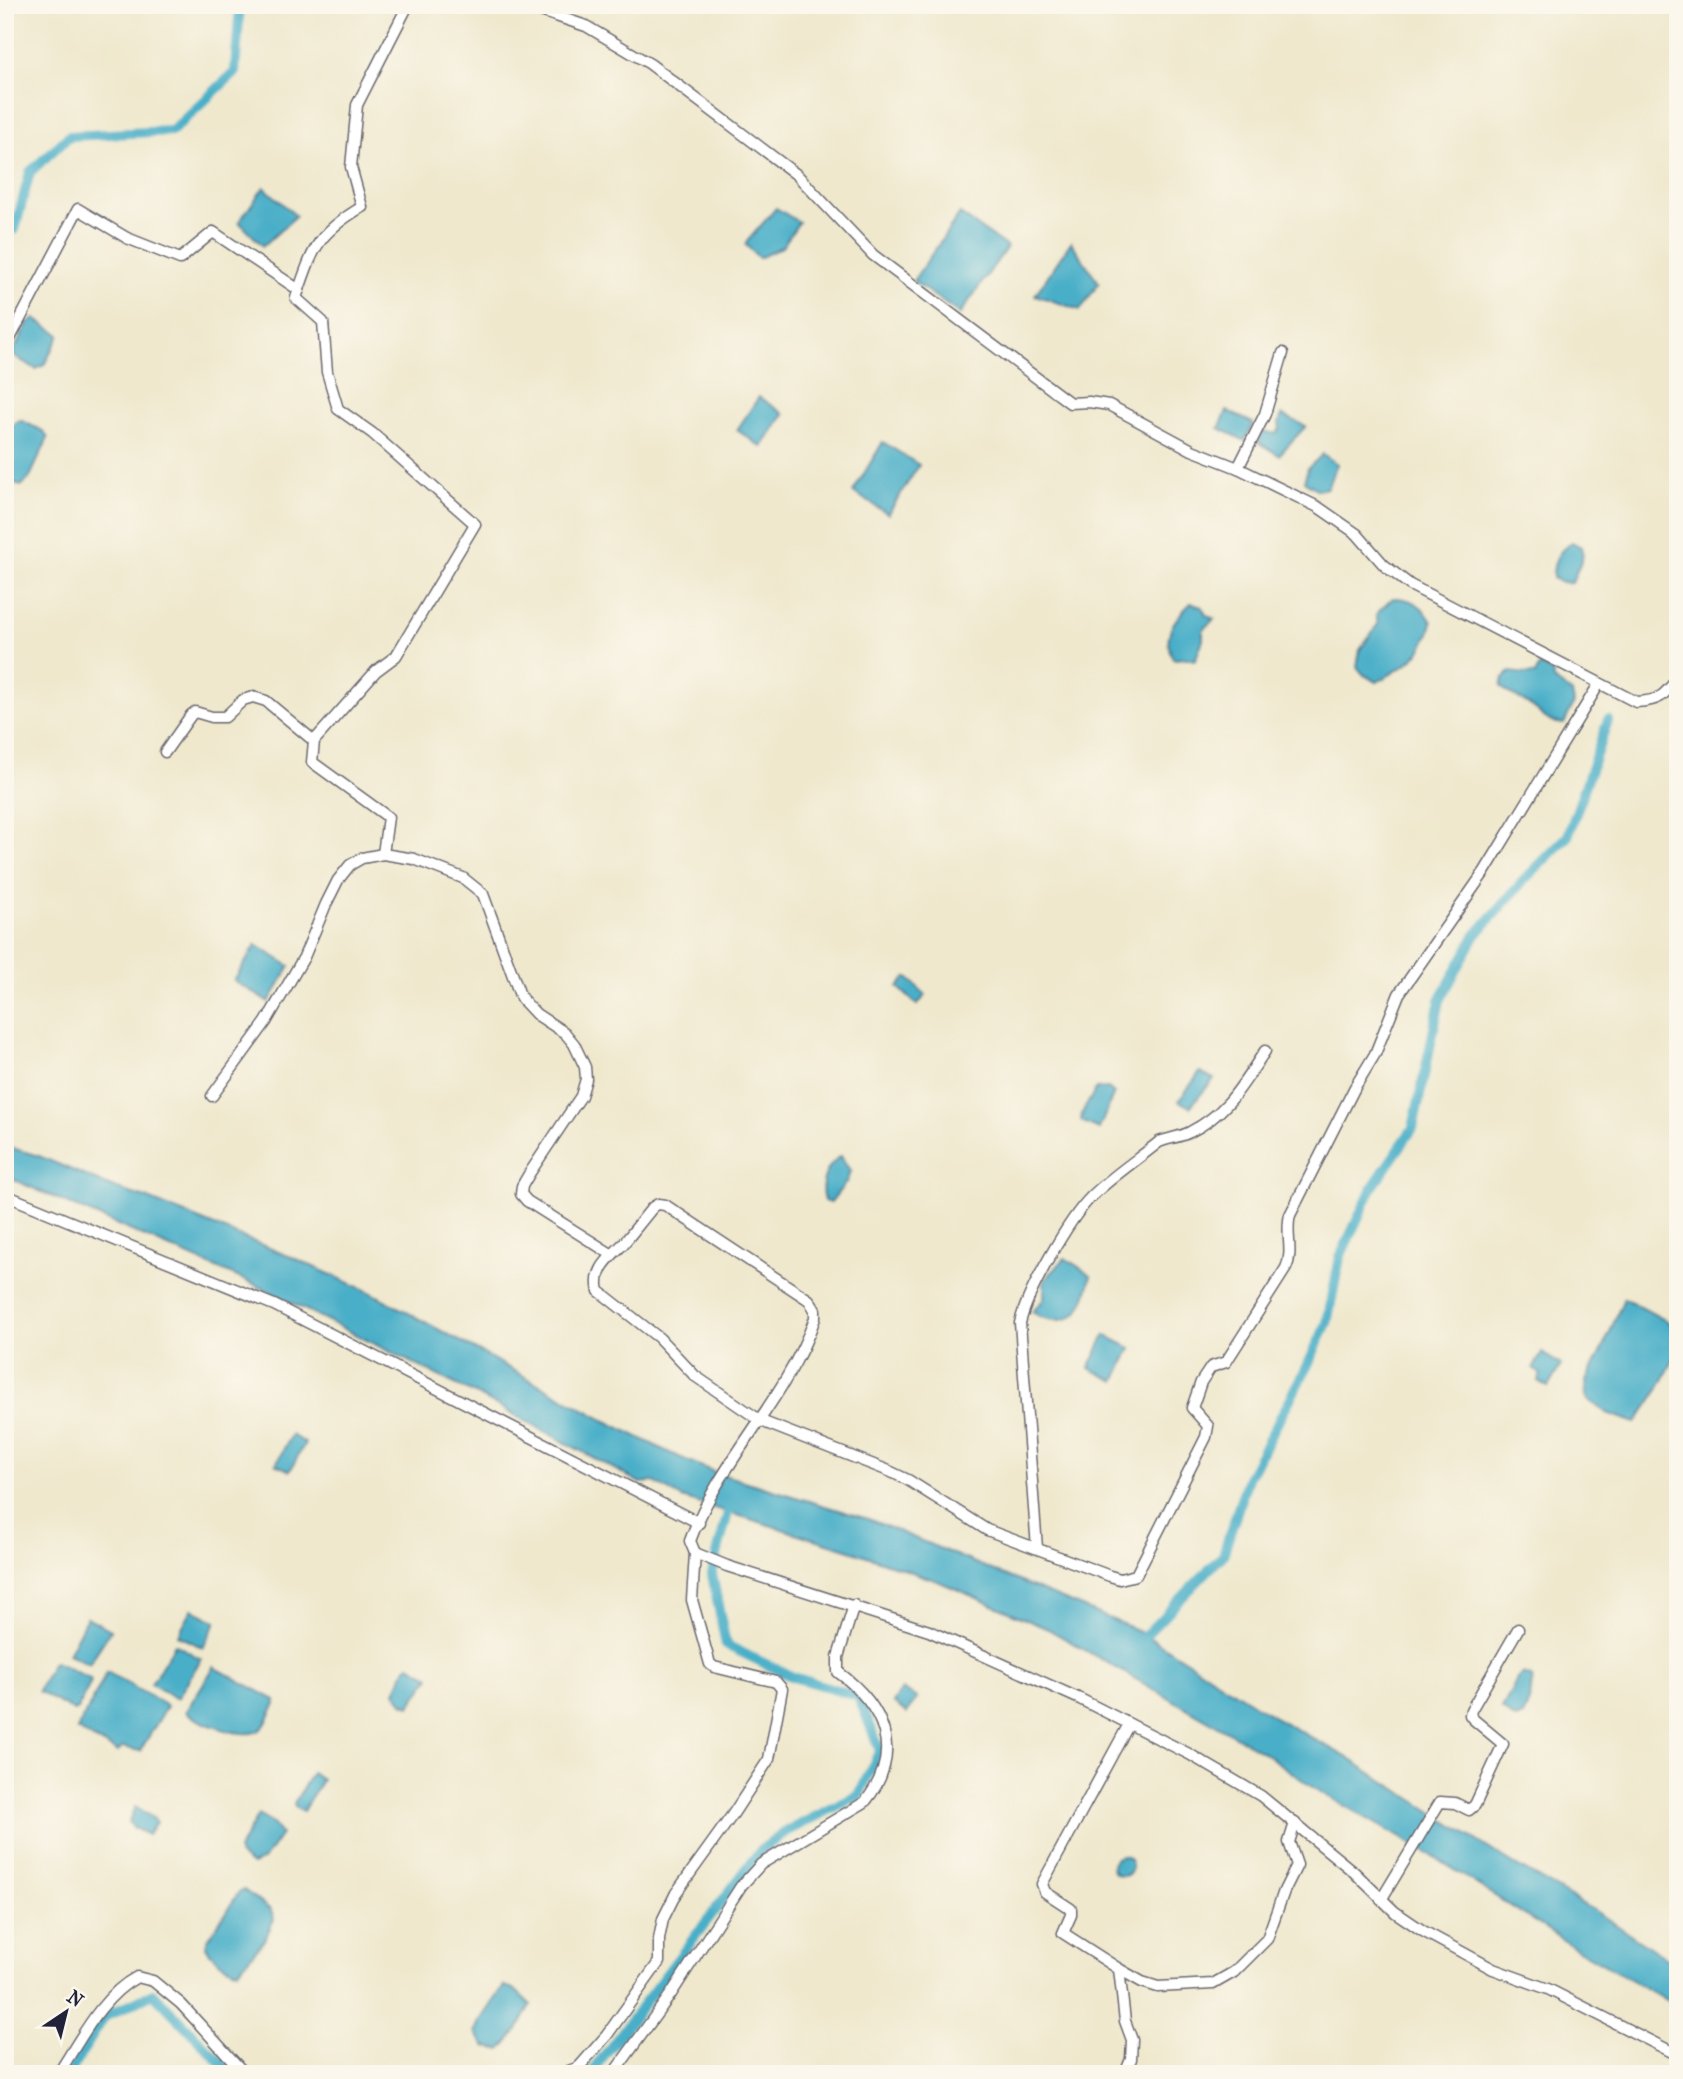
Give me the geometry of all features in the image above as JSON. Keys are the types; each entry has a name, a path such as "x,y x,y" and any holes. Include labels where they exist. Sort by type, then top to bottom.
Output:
{"street":[{"path":"383,854 388,817 312,762 314,741 376,671 396,656 475,524 372,433 338,409 327,372 323,322 296,298 314,248 336,222 362,207 351,167 357,105 408,5"},
{"path":"530,5 532,8 586,26 650,64 797,175 873,256 1070,403 1110,405 1192,450 1297,496 1340,521 1367,543 1384,565 1427,595 1636,702 1654,701 1666,693 1678,678"},
{"path":"5,348 78,209 127,238 180,259 213,232 299,290"},
{"path":"1238,468 1265,414 1283,353"},
{"path":"1599,684 1485,871 1394,1003 1374,1054 1290,1215 1288,1233 1291,1253 1286,1268 1226,1362 1211,1367 1196,1394 1192,1411 1206,1423 1209,1430 1136,1575 1120,1578 987,1530 890,1471 761,1421 695,1376 659,1338 599,1291 597,1281 611,1254 624,1243 653,1207 662,1204 809,1300 815,1310 815,1318 807,1339 787,1380 761,1421 730,1466 704,1510 690,1541 699,1555 929,1631 1129,1724 1241,1783 1296,1823 1354,1872 1381,1900 1423,1931 1480,1963 1548,1989 1678,2055"},
{"path":"165,752 195,712 212,717 225,717 243,700 253,696 266,701 314,741"},
{"path":"212,1096 266,1022 291,981 338,880 350,865 362,858 383,854 414,859 446,870 463,878 483,894 521,998 536,1014 565,1034 581,1055 585,1067 586,1079 581,1096 529,1174 521,1194 527,1201 611,1254"},
{"path":"1037,1548 1020,1323 1023,1310 1046,1264 1083,1206 1159,1142 1171,1136 1188,1133 1220,1113 1265,1051"},
{"path":"5,1195 274,1304 699,1522"},
{"path":"561,2074 579,2067 607,2035 659,1962 659,1939 663,1919 676,1893 733,1814 769,1759 773,1748 782,1689 776,1682 716,1668 710,1664 692,1600 699,1555"},
{"path":"614,2073 671,1994 741,1886 761,1864 865,1802 876,1788 884,1763 884,1727 859,1688 838,1672 838,1657 854,1605"},
{"path":"1381,1900 1440,1802 1447,1801 1469,1810 1472,1808 1502,1750 1501,1741 1470,1715 1518,1629"},
{"path":"1129,1724 1042,1884 1045,1892 1071,1909 1063,1933 1119,1969 1142,1982 1158,1987 1213,1984 1234,1972 1267,1939 1273,1926 1284,1892 1297,1865 1289,1842 1296,1823"},
{"path":"1119,1969 1125,2021 1132,2040 1131,2059 1125,2074"},
{"path":"58,2074 103,2006 124,1983 137,1977 153,1981 181,2004 245,2074"}],"water":[{"path":"264,187 296,216 263,246 239,222"},
{"path":"776,208 799,222 782,247 759,258 745,244"},
{"path":"960,214 1007,247 960,314 913,281"},
{"path":"1071,242 1099,283 1080,310 1035,295"},
{"path":"35,319 60,335 44,365 36,369 14,356 13,352 28,323"},
{"path":"759,397 784,414 762,447 737,430"},
{"path":"1227,411 1253,423 1245,441 1219,428"},
{"path":"1282,415 1306,426 1279,455 1259,443 1262,431 1276,434"},
{"path":"20,420 43,431 48,438 29,479 21,486 5,479 6,438"},
{"path":"883,442 919,465 888,514 853,492"},
{"path":"1323,454 1337,464 1327,488 1318,490 1304,481 1308,468"},
{"path":"1572,542 1581,547 1583,556 1572,583 1562,582 1553,578 1555,562 1559,553"},
{"path":"1393,598 1406,599 1416,604 1432,622 1425,643 1413,659 1377,682 1364,675 1357,667 1360,650 1378,624 1376,614"},
{"path":"1191,603 1202,607 1206,615 1214,619 1203,630 1203,640 1195,660 1173,659 1168,643 1171,628"},
{"path":"1540,665 1554,674 1552,679 1572,693 1574,703 1564,724 1546,719 1501,686 1503,679 1510,672 1535,675"},
{"path":"256,945 290,966 269,1002 234,981"},
{"path":"907,977 926,995 917,1005 898,987"},
{"path":"1200,1072 1214,1079 1190,1107 1179,1101"},
{"path":"1108,1088 1114,1093 1099,1129 1081,1121 1082,1113 1096,1089"},
{"path":"5,1146 39,1156 114,1188 146,1198 372,1293 604,1420 714,1472 871,1520 1130,1627 1274,1717 1345,1756 1510,1862 1600,1914 1678,1966 1678,2007 1577,1949 1436,1858 1315,1789 1263,1752 1048,1629 940,1582 850,1550 682,1498 654,1482 640,1483 483,1398 258,1286 5,1176"},
{"path":"841,1156 850,1171 847,1181 830,1203 824,1201 823,1182 831,1164"},
{"path":"1065,1258 1091,1275 1083,1303 1076,1313 1065,1319 1051,1320 1032,1312 1044,1299 1044,1281"},
{"path":"1624,1298 1678,1327 1678,1351 1657,1392 1636,1423 1607,1413 1587,1399 1586,1381"},
{"path":"1105,1335 1131,1348 1115,1381 1089,1368"},
{"path":"1542,1353 1561,1365 1548,1387 1538,1381 1541,1374 1533,1369"},
{"path":"291,1435 305,1443 290,1471 276,1464"},
{"path":"192,1609 216,1622 203,1648 178,1635"},
{"path":"87,1617 111,1630 89,1664 68,1654"},
{"path":"175,1644 201,1659 177,1699 151,1684"},
{"path":"55,1662 91,1681 78,1709 74,1711 38,1691"},
{"path":"410,1665 430,1677 410,1706 403,1703 395,1692"},
{"path":"214,1667 275,1700 276,1704 261,1729 251,1733 231,1731 199,1720 186,1711"},
{"path":"107,1672 167,1706 140,1751 123,1747 118,1752 77,1730"},
{"path":"1522,1674 1531,1677 1531,1693 1523,1716 1516,1719 1502,1709"},
{"path":"902,1689 917,1698 907,1713 893,1703"},
{"path":"312,1773 322,1780 303,1811 296,1808 294,1803"},
{"path":"135,1807 156,1822 148,1835 134,1828 129,1822"},
{"path":"258,1815 273,1824 281,1834 263,1860 252,1865 240,1856 238,1850"},
{"path":"1118,1856 1126,1856 1132,1866 1126,1876 1118,1876 1112,1870 1112,1862"},
{"path":"244,1890 271,1910 274,1919 265,1939 238,1971 220,1962 206,1947 207,1941 239,1892"},
{"path":"504,1986 514,1989 531,2005 518,2030 501,2050 485,2046 475,2032"}],"waterway":[{"path":"5,231 15,229 30,172 69,136 172,131 235,72 240,5"},
{"path":"1137,1644 1223,1555 1248,1478 1305,1371 1327,1323 1340,1257 1372,1188 1413,1128 1440,1000 1475,936 1525,879 1568,836 1608,720"},
{"path":"590,2074 761,1850 787,1831 859,1795 880,1750 858,1696 793,1677 726,1645 712,1574 731,1501"},
{"path":"69,2074 104,2017 153,1993 232,2074"}]}
